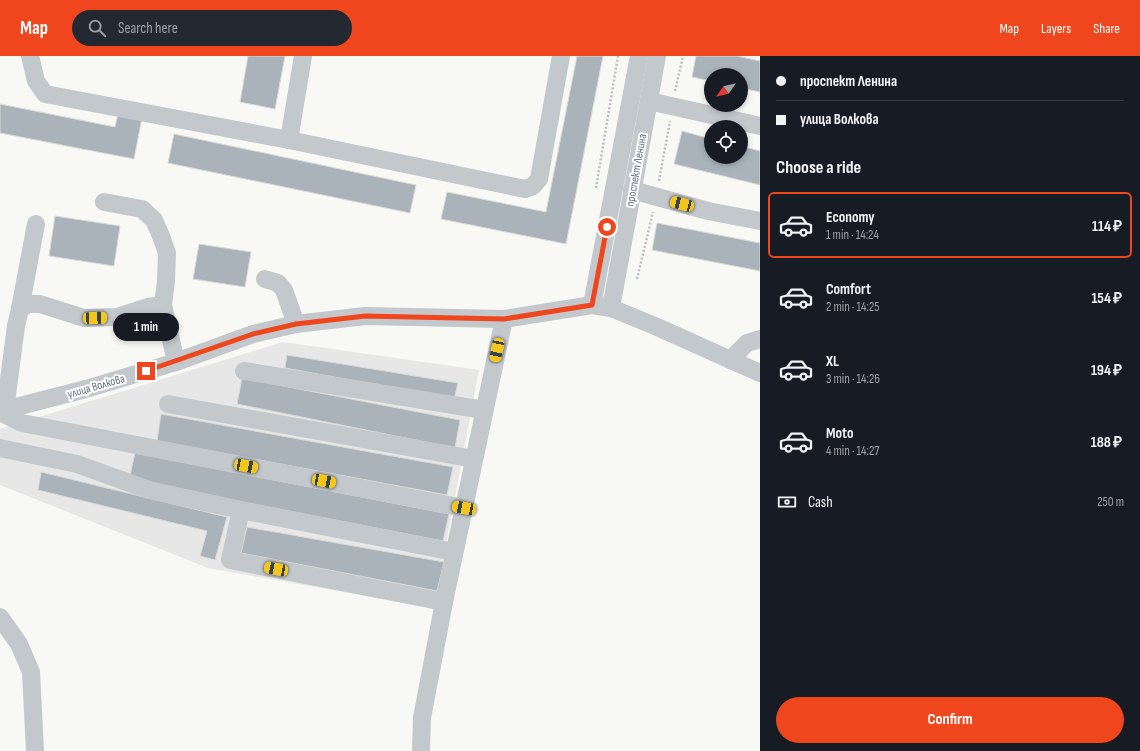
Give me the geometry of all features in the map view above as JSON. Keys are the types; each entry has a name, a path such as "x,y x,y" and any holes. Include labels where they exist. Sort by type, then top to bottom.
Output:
{"street":[{"path":"30,56 36,81 45,94 288,140 525,189 532,186 539,179 561,56"},
{"path":"288,140 303,56"},
{"name":"проспект Ленина","path":"592,305 639,56"},
{"name":"проспект Ленина","path":"611,308 657,56"},
{"path":"649,101 760,126"},
{"path":"632,190 708,211 760,221"},
{"path":"104,202 142,209 154,220 167,253 163,304 176,362"},
{"path":"36,224 16,326 2,411 22,423 464,508"},
{"path":"265,279 278,283 284,290 296,324"},
{"path":"20,309 28,304 40,304 84,318 117,317 163,304"},
{"name":"улица Волкова","path":"2,411 86,389 176,362 253,334 296,324 365,316 504,319 592,305 611,308 760,373"},
{"path":"421,751 422,718 444,602 504,319"},
{"path":"730,360 747,343 760,339"},
{"path":"244,371 484,410"},
{"path":"168,404 474,459"},
{"path":"0,448 77,464 149,490 240,510 454,552"},
{"path":"240,510 230,560 444,602"},
{"path":"0,616 19,644 31,672 35,751"}],"path":[{"path":"595,195 618,56"},
{"path":"637,280 656,197 672,106 683,56"}],"shaded area":[{"path":"283,342 479,370 434,608 208,568 0,485 0,429"}],"building":[{"path":"248,56 285,56 275,109 240,102"},
{"path":"577,56 603,56 566,244 441,219 447,192 546,212"},
{"path":"696,56 737,56 760,61 760,92 748,89 748,68 704,68 704,80 692,77"},
{"path":"0,104 115,127 118,114 142,118 134,159 0,133"},
{"path":"682,131 704,137 704,164 748,164 748,148 760,151 760,185 674,164"},
{"path":"174,134 416,185 410,213 168,163"},
{"path":"55,216 120,226 114,266 49,256"},
{"path":"657,223 760,243 760,271 652,250"},
{"path":"199,244 251,252 245,287 193,279"},
{"path":"287,355 458,383 454,399 285,368"},
{"path":"242,378 460,420 455,448 237,404"},
{"path":"161,414 453,467 447,495 157,441"},
{"path":"135,453 449,514 443,541 129,480"},
{"path":"41,472 227,517 215,560 200,556 207,531 38,490"},
{"path":"247,527 444,562 437,591 241,553"}],"route":[{"path":"146,371 176,362 253,334 296,324 365,316 504,319 592,305 607,227"}]}
